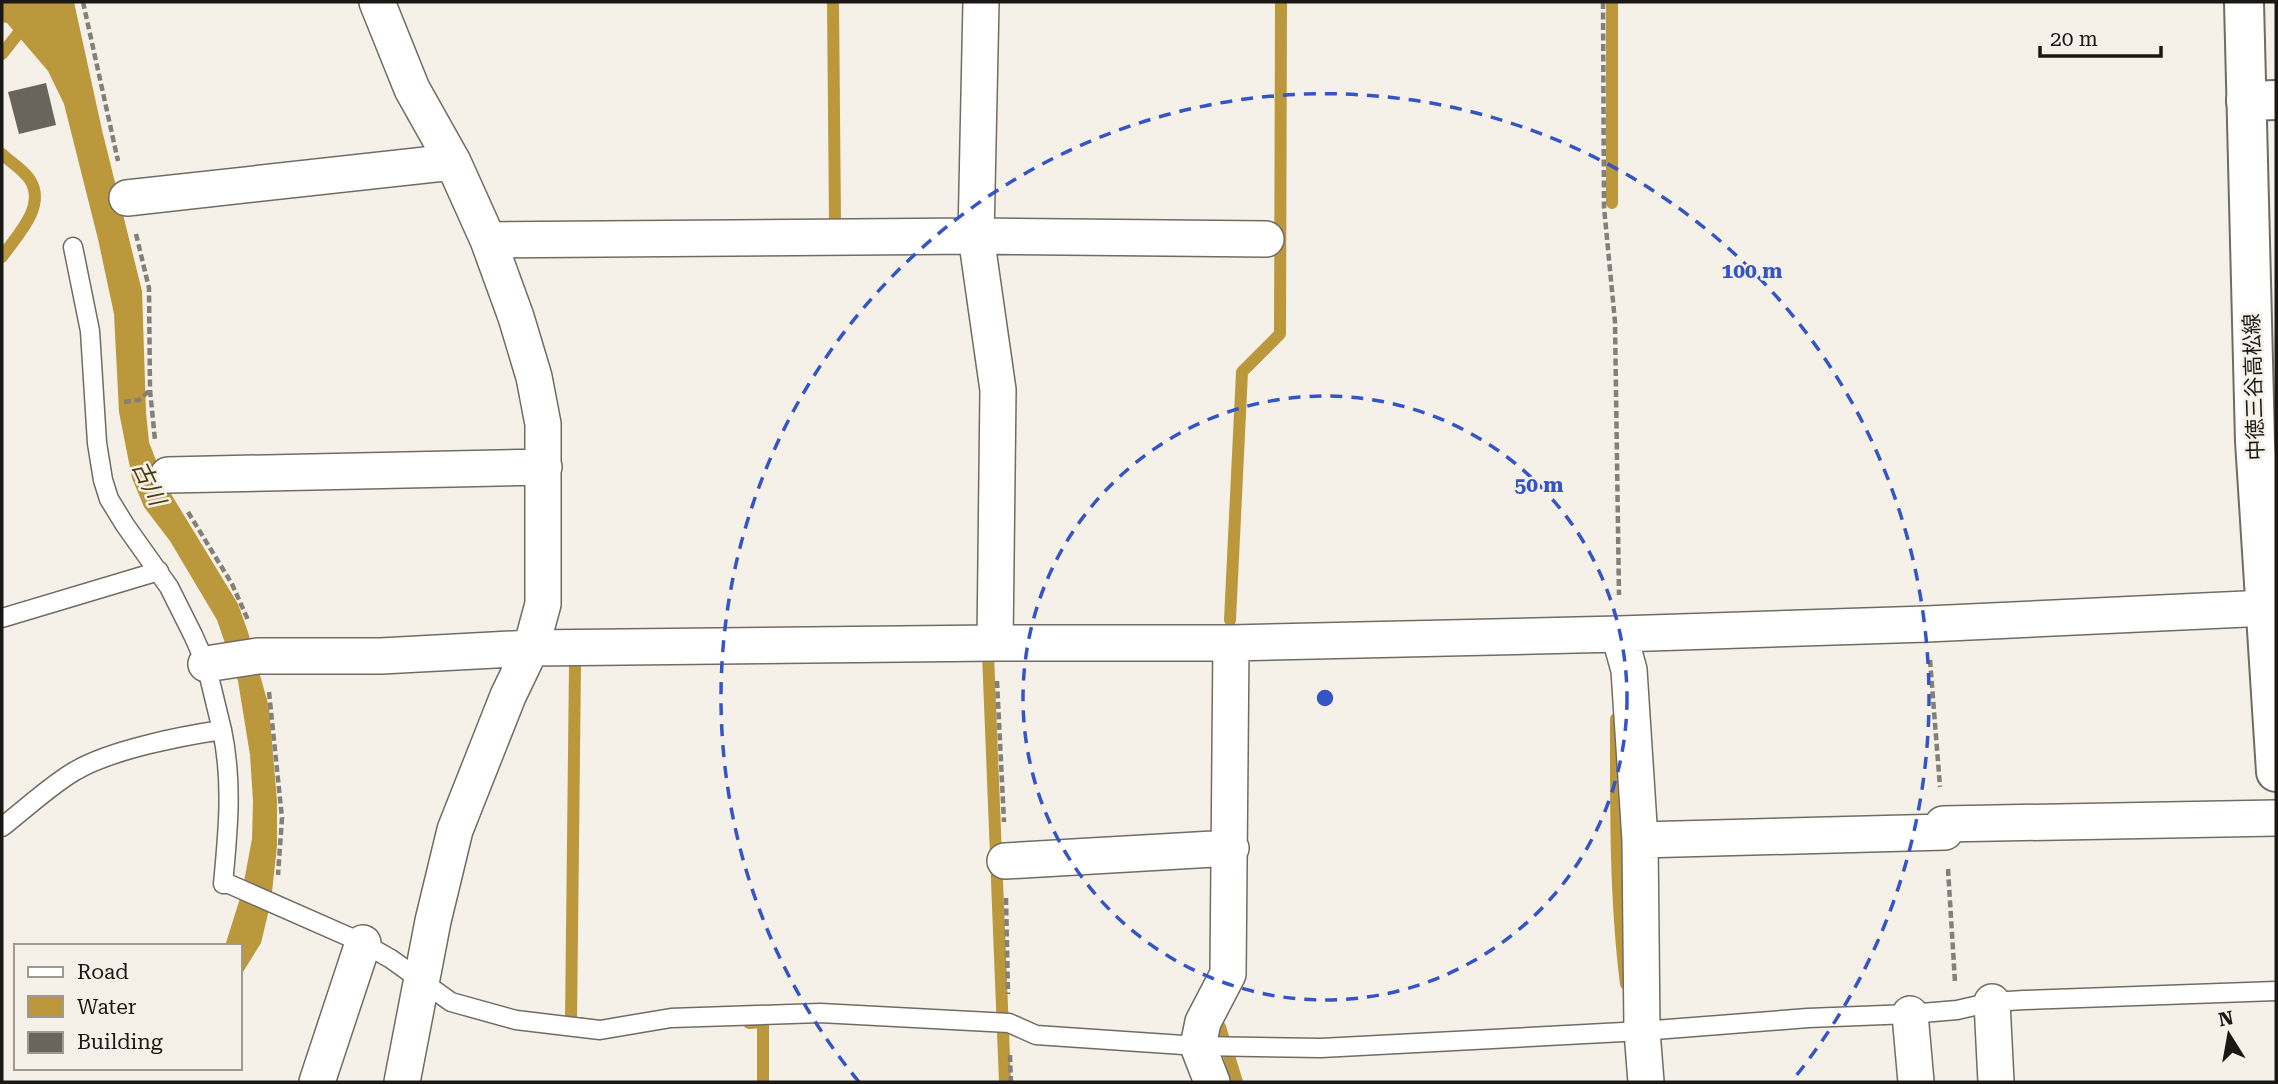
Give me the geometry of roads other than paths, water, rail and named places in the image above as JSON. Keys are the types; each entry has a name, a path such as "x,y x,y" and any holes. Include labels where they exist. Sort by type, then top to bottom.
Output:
{"main road":[{"name":"中徳三谷高松線","path":"2244,2 2261,101 2267,608 2276,772"}],"street":[{"path":"377,2 412,89 453,162 488,240 516,317 534,377 543,424 544,467 543,604 531,648 508,696 455,830 421,980 402,1082"},
{"path":"981,2 976,236 998,390 995,643"},
{"path":"127,198 453,162"},
{"path":"488,240 976,236 1266,239"},
{"path":"168,474 544,467"},
{"path":"215,664 259,656 381,656 531,648 1231,643 1619,634 1927,624 2267,608"},
{"path":"1619,634 1629,670 1640,840 1642,1031 1646,1082"},
{"path":"1212,1082 1198,1046 1203,1022 1228,974 1231,643"},
{"path":"1640,840 2276,818"},
{"path":"1005,860 1231,848"},
{"path":"317,1082 363,943"},
{"path":"1992,1002 1996,1082"},
{"path":"1910,1014 1916,1082"}],"lane":[{"path":"73,247 88,313 97,443 109,499 159,571 215,664 228,759 230,812 223,884 229,884 363,943 391,959 451,1002 516,1020 600,1030 671,1018 820,1013 1009,1023 1036,1035 1198,1046 1321,1048 1910,1014 1957,1010 1992,1002 2276,991"},
{"path":"2,618 159,571"},
{"path":"2,827 75,770 124,752 222,730"}],"water":[{"name":"古川","path":"2,2 74,2 142,291 149,442 165,484 238,604 269,707 277,801 277,846 271,901 261,943 242,974 242,944 226,944 242,892 252,839 250,755 238,681 217,620 170,541 144,507 132,478 119,412 114,314 64,104 48,71 7,23 2,22"}],"waterway":[{"path":"2,54 43,2"},
{"path":"833,2 835,222"},
{"path":"1230,620 1242,372 1280,334 1281,2"},
{"path":"1612,2 1612,203"},
{"path":"2,154 30,180 35,200 28,221 2,257"},
{"path":"988,654 1005,1082"},
{"path":"575,664 571,1023 581,1023"},
{"path":"1616,719 1618,885 1626,984"},
{"path":"749,1023 763,1022 763,1082"},
{"path":"1220,1027 1237,1082"}]}
